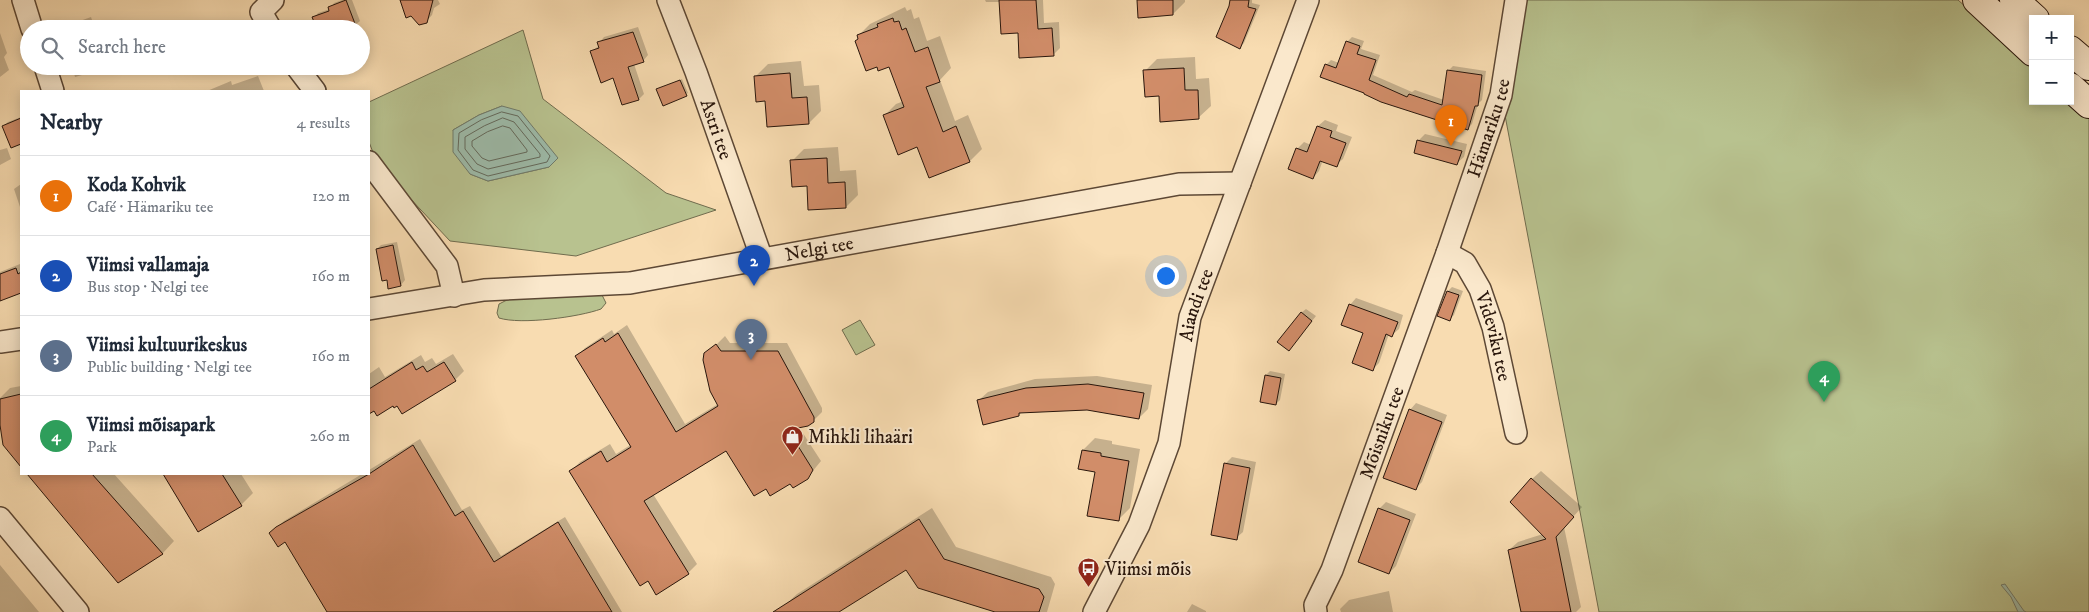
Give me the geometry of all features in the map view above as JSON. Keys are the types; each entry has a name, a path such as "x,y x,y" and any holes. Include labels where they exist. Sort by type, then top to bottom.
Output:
{"street":[{"path":"23,0 29,20"},
{"path":"266,20 261,12 273,0"},
{"name":"Astri tee","path":"668,0 696,72 762,258"},
{"name":"Aiandi tee","path":"1094,612 1139,525 1169,443 1190,317 1308,0"},
{"name":"Hämariku tee","path":"1447,253 1501,95 1516,0"},
{"path":"1977,0 2029,48"},
{"path":"2014,0 2031,15"},
{"path":"2074,53 2089,66"},
{"path":"48,75 53,90"},
{"path":"303,75 314,90"},
{"path":"2074,91 2089,104"},
{"path":"370,163 447,266 454,296"},
{"name":"Nelgi tee","path":"370,309 484,290 622,284 1179,184 1240,183"},
{"name":"Videviku tee","path":"1447,253 1465,263 1480,289 1494,327 1516,433"},
{"name":"Mõisniku tee","path":"1316,612 1315,605 1332,570 1447,253"},
{"path":"0,342 20,339"},
{"path":"0,518 78,612"}],"green space":[{"path":"1523,0 1958,0 2029,62 2029,105 2074,104 2089,116 2089,612 1599,612 1504,110"},
{"path":"523,30 543,99 666,193 716,210 576,256 450,241 377,163 370,145 370,102","holes":["502,106 549,167 488,181 470,174 453,130 479,115"]},
{"path":"602,295 606,303 601,309 565,317 521,321 499,318 497,313 499,304 513,297"},
{"path":"860,320 875,345 856,355 842,330"}],"water":[{"path":"502,106 520,111 558,158 549,167 488,181 470,174 453,152 453,130 479,115"},
{"path":"2005,584 2026,612 2018,612 2011,597 2001,585"}],"building":[{"path":"346,0 354,20 313,20 312,17 329,11 328,7"},
{"path":"400,0 433,0 427,23 419,25 411,16 406,18"},
{"path":"999,0 1036,0 1038,29 1052,28 1054,56 1019,58 1018,33 1001,34"},
{"path":"1137,0 1173,0 1173,15 1138,18"},
{"path":"1230,0 1249,0 1248,7 1256,9 1240,49 1216,37"},
{"path":"893,18 894,22 899,21 902,30 906,28 915,52 928,47 940,82 926,87 943,132 956,126 970,162 929,178 917,147 898,155 883,115 904,107 889,67 878,71 877,67 866,71 855,41 858,39 857,35 878,27 877,24"},
{"path":"633,32 644,62 628,67 639,100 622,105 613,78 601,83 590,51 599,48 597,42"},
{"path":"1346,41 1360,46 1357,54 1376,60 1369,80 1407,97 1409,94 1442,105 1447,70 1482,75 1478,106 1475,106 1468,130 1381,102 1364,93 1320,77 1325,64 1336,68"},
{"path":"1184,68 1185,90 1198,90 1199,119 1160,122 1159,96 1145,97 1143,70"},
{"path":"790,73 792,98 807,97 809,124 767,127 765,101 756,102 754,76"},
{"path":"680,80 687,96 663,106 656,89"},
{"path":"20,118 20,144 11,148 2,126"},
{"path":"1317,126 1332,131 1330,137 1346,143 1337,167 1320,161 1313,179 1288,169 1296,148 1307,152"},
{"path":"1417,140 1462,151 1457,165 1414,153"},
{"path":"827,158 828,183 845,182 846,208 808,210 807,186 792,187 790,160"},
{"path":"393,245 401,286 388,289 387,280 382,281 376,249"},
{"path":"16,268 18,274 20,273 20,293 0,301 0,274"},
{"path":"1447,291 1459,295 1450,321 1437,316"},
{"path":"1349,304 1398,322 1392,337 1386,334 1373,371 1352,363 1363,333 1341,325"},
{"path":"1301,312 1312,321 1289,351 1277,342"},
{"path":"618,333 676,432 718,406 710,391 703,360 704,353 716,344 721,351 778,351 814,417 814,422 808,426 788,430 813,470 808,479 793,488 790,484 770,496 766,489 754,496 726,451 644,501 689,574 656,595 648,581 640,586 569,471 601,451 607,462 631,447 575,356 603,338 605,342"},
{"path":"412,362 416,370 423,366 427,372 444,362 456,381 402,414 397,406 394,408 393,406 377,416 374,411 370,413 370,388"},
{"path":"1265,375 1281,378 1276,405 1260,402"},
{"path":"1088,384 1144,393 1139,419 1087,410 1019,413 1019,416 983,425 977,400 1026,388"},
{"path":"20,394 20,466 3,445 0,425 0,399"},
{"path":"1409,409 1442,422 1416,490 1383,478"},
{"path":"413,445 455,516 463,511 494,562 558,522 612,612 327,612 285,542 278,547 269,533 276,527 370,473"},
{"path":"1082,450 1101,453 1101,456 1129,461 1119,521 1087,516 1095,472 1078,469"},
{"path":"1224,463 1250,468 1237,540 1211,535"},
{"path":"28,475 93,475 163,554 118,583"},
{"path":"164,475 223,475 242,506 198,532"},
{"path":"1531,478 1574,517 1556,537 1571,612 1521,612 1508,550 1546,539 1510,502"},
{"path":"1378,508 1410,520 1389,574 1358,562"},
{"path":"919,519 944,559 1039,589 1044,597 1039,612 995,612 918,588 906,570 839,612 773,612"}],"place":[{"name":"Koda Kohvik","path":"1451,146"},
{"name":"Viimsi vallamaja","path":"754,286"},
{"name":"Viimsi kultuurikeskus","path":"751,360"},
{"name":"Viimsi mõisapark","path":"1824,402"},
{"name":"Mihkli lihaäri","path":"792,456"},
{"name":"Viimsi mõis","path":"1089,588"}]}
